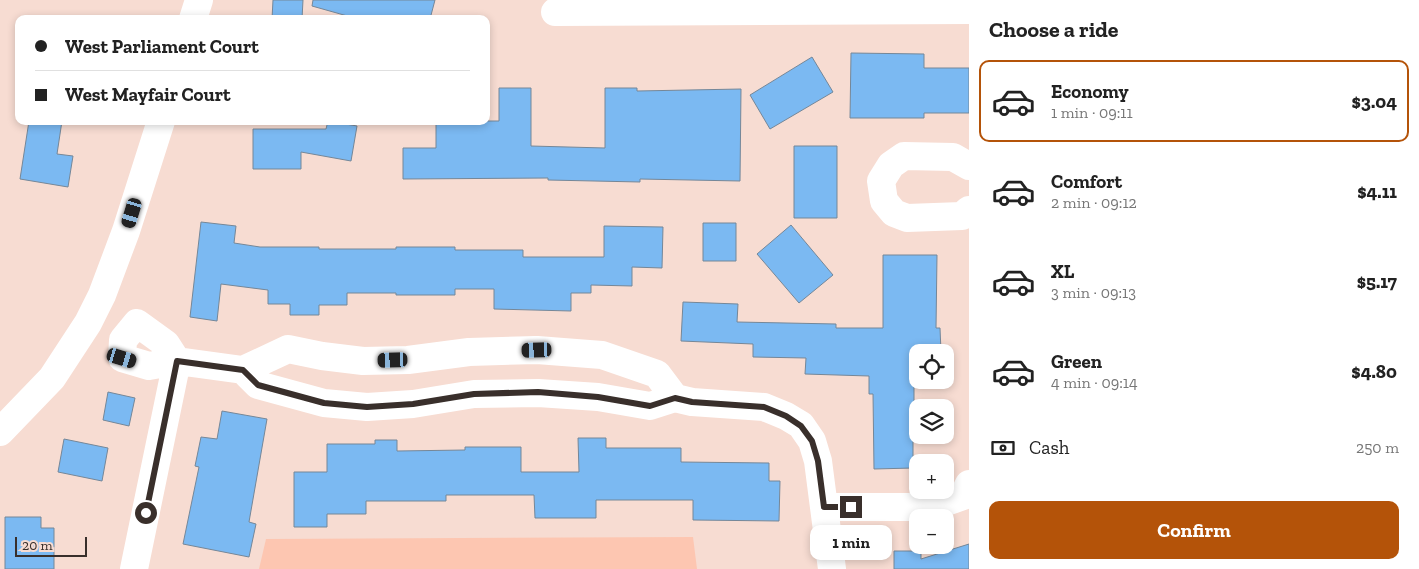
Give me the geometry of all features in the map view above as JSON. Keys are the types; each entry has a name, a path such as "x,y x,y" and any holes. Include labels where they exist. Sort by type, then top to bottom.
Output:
{"street":[{"path":"194,15 199,0"},
{"path":"556,12 769,6 969,10"},
{"path":"2,428 52,378 88,323 102,295 126,231 160,125"},
{"path":"969,166 953,156 904,156 892,165 881,181 884,200 894,213 907,218 962,216 969,210"},
{"path":"88,323 123,340 122,358 149,366 177,361 243,370 288,349 322,356 364,361 408,360 469,352 537,350 602,355 656,374 675,398"},
{"path":"134,569 177,361"},
{"path":"243,370 258,385 324,403 367,407 413,404 474,394 538,392 598,397 650,406 675,398 692,402 764,407 786,416 801,426 812,441 818,461 832,569"},
{"path":"824,507 932,507 963,496 969,484"}],"shaded area":[{"path":"693,537 697,569 259,569 266,539"}],"building":[{"path":"273,0 303,0 302,15 272,15"},
{"path":"313,0 435,0 431,15 344,15 312,6"},
{"path":"851,53 924,54 924,68 969,68 969,113 924,113 924,118 850,118"},
{"path":"812,57 833,92 770,129 750,95"},
{"path":"499,88 531,88 531,146 605,148 605,88 637,88 637,91 741,89 740,181 640,179 640,182 548,180 548,178 403,179 403,148 436,148 436,125 490,125 490,121 499,121"},
{"path":"28,125 61,125 57,154 73,156 68,187 20,179"},
{"path":"327,125 357,126 351,161 301,152 301,169 253,169 253,129 326,129"},
{"path":"794,146 837,146 837,218 794,218"},
{"path":"201,222 236,226 234,243 260,247 396,249 396,247 455,247 455,250 523,250 523,257 604,257 604,226 663,227 662,268 632,267 632,286 591,285 591,293 571,293 571,311 494,309 494,289 455,289 455,295 347,293 347,305 319,305 319,315 290,315 290,304 268,304 268,290 221,284 217,321 190,317"},
{"path":"703,223 736,223 736,261 703,261"},
{"path":"791,225 833,275 799,303 757,254"},
{"path":"883,255 937,255 936,328 940,328 941,344 909,344 909,389 914,389 914,399 909,399 909,444 913,444 913,454 909,454 909,468 874,469 873,394 869,394 869,376 805,374 806,358 753,357 753,344 681,341 683,302 738,304 737,322 836,324 836,328 883,328"},
{"path":"108,392 135,398 129,426 103,420"},
{"path":"222,411 267,419 249,522 256,524 249,557 183,544 199,467 195,466 201,437 217,439"},
{"path":"578,438 606,438 606,448 681,448 681,462 769,463 769,481 780,481 779,521 693,520 693,500 596,500 596,518 535,518 534,495 446,495 446,501 366,501 366,514 327,514 327,527 294,527 294,472 327,472 327,444 375,444 375,440 397,440 397,451 465,450 465,447 521,447 521,472 579,472"},
{"path":"64,439 108,448 102,481 58,472"},
{"path":"5,517 41,517 41,528 54,528 54,569 5,569"},
{"path":"969,544 969,569 894,569 894,551 909,551 909,554 921,554 921,559 937,554 954,554 954,549"}],"route":[{"path":"146,513 177,361 243,370 258,385 324,403 367,407 413,404 474,394 538,392 598,397 650,406 675,398 692,402 764,407 786,416 801,426 812,441 818,461 824,507 851,507"}]}
